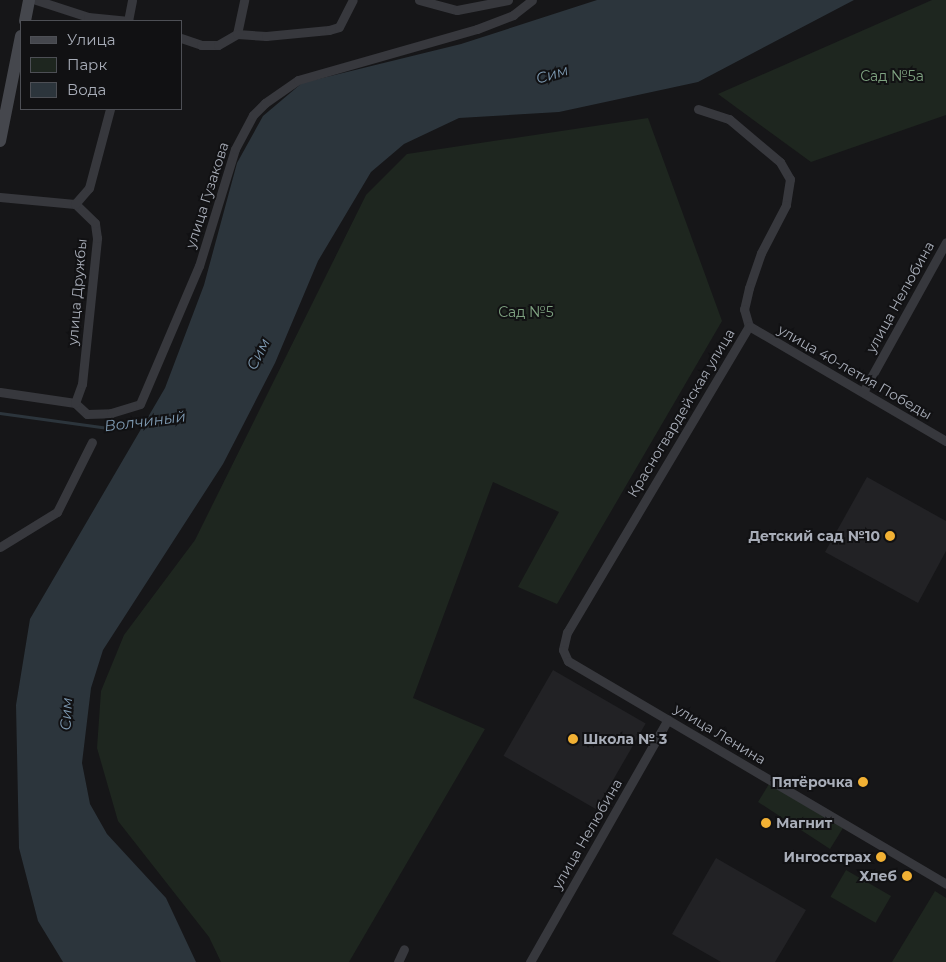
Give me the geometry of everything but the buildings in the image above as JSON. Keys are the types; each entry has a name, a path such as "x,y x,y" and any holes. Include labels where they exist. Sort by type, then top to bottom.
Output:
{"main road":[{"path":"24,20 29,0"},
{"path":"0,141 20,41"}],"street":[{"path":"36,0 88,17 118,20"},
{"path":"128,20 132,0"},
{"path":"237,34 244,0"},
{"path":"182,38 201,45 218,45 237,34 266,36 329,30 340,27 353,0"},
{"path":"419,0 456,10 508,0"},
{"name":"улица Гузакова","path":"0,392 75,404 87,414 111,413 140,404 199,266 235,149 253,115 265,103 298,80 476,29 513,15 532,0"},
{"name":"Красногвардейская улица","path":"563,650 567,632 749,326 744,309 750,288 761,253 786,205 790,180 780,162 756,139 729,119 698,109"},
{"path":"0,197 75,204 89,188 110,110"},
{"name":"улица Дружбы","path":"75,204 95,223 97,238 84,365 75,404"},
{"name":"улица Нелюбина","path":"863,392 946,242"},
{"name":"улица 40-летия Победы","path":"749,326 946,441"},
{"path":"0,547 57,512 92,442"},
{"name":"улица Ленина","path":"563,650 568,661 946,884"},
{"name":"улица Нелюбина","path":"530,962 668,719"},
{"path":"398,962 404,949"}],"shaded area":[{"name":"Детский сад №10","path":"867,477 946,521 946,551 918,603 825,552"},
{"name":"Школа № 3","path":"553,670 646,724 596,809 504,756"},
{"path":"716,858 806,910 775,962 721,962 672,934"}],"green space":[{"name":"Сад №5а","path":"932,0 946,0 946,115 811,162 718,94"},
{"name":"Сад №5","path":"648,118 722,321 557,604 518,587 559,512 493,482 413,698 485,729 349,962 221,962 209,937 118,821 97,748 101,691 124,635 195,540 366,195 407,154"},
{"path":"769,784 843,828 830,849 758,802"},
{"path":"846,870 891,896 876,923 830,897"},
{"path":"935,891 946,898 946,962 892,962"}],"water":[{"name":"Сим","path":"597,0 854,0 698,82 559,112 459,118 404,144 371,172 318,261 275,363 223,464 103,650 91,688 82,763 90,804 107,834 166,898 196,962 63,962 38,921 19,848 16,705 30,619 165,388 204,285 237,163 263,116 302,83 461,44"}],"waterway":[{"name":"Волчиный","path":"0,413 108,428 147,422"}],"place":[{"name":"Детский сад №10","path":"890,536"},
{"name":"Школа № 3","path":"573,739"},
{"name":"Пятёрочка","path":"863,782"},
{"name":"Магнит","path":"766,823"},
{"name":"Ингосстрах","path":"881,857"},
{"name":"Хлеб","path":"907,876"}]}
